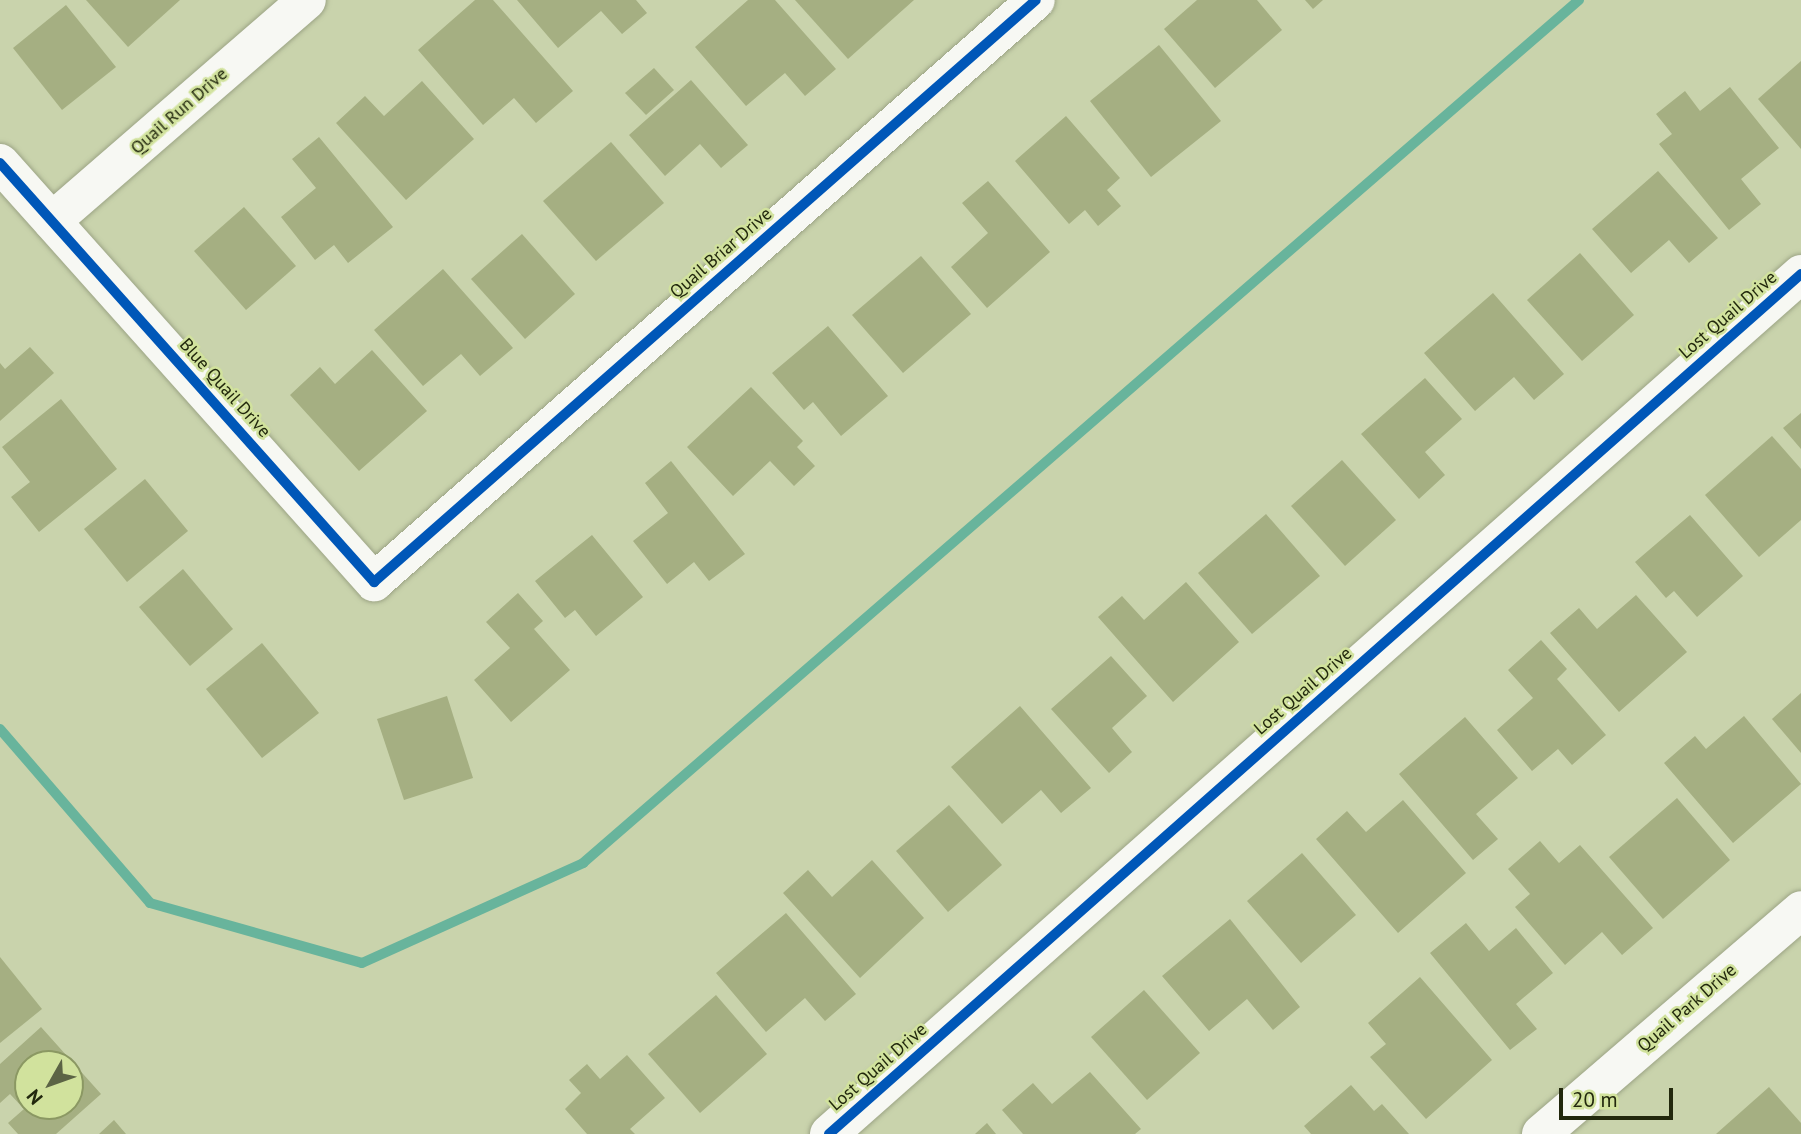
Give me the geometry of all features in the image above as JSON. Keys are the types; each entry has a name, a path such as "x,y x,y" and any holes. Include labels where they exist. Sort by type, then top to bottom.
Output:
{"street":[{"name":"Quail Run Drive","path":"52,222 307,0"},
{"name":"Quail Briar Drive","path":"429,533 1036,0"},
{"name":"Blue Quail Drive","path":"0,163 374,582 429,533"},
{"name":"Lost Quail Drive","path":"829,1134 1801,274"},
{"name":"Quail Park Drive","path":"1541,1134 1801,910"}],"building":[{"path":"86,0 180,0 128,47"},
{"path":"475,0 493,0 573,91 536,123 514,98 483,125 418,50"},
{"path":"517,0 636,0 647,13 622,34 601,11 558,48"},
{"path":"748,0 775,0 836,69 805,96 785,73 746,106 695,47"},
{"path":"795,0 914,0 848,59"},
{"path":"1197,0 1257,0 1282,30 1215,88 1164,29"},
{"path":"1305,0 1323,0 1313,9"},
{"path":"66,5 116,67 62,110 13,48"},
{"path":"1159,45 1221,121 1151,177 1090,101"},
{"path":"1801,61 1801,149 1758,99"},
{"path":"654,68 674,90 646,115 625,93"},
{"path":"691,80 748,145 721,168 700,144 665,176 629,135"},
{"path":"422,81 474,139 406,200 336,123 365,96 384,116"},
{"path":"1730,87 1779,148 1741,179 1761,204 1729,230 1659,144 1672,134 1656,114 1685,91 1700,111"},
{"path":"1066,116 1120,178 1107,190 1121,206 1098,226 1085,210 1069,224 1015,161"},
{"path":"319,137 393,227 348,263 334,245 315,260 281,217 316,188 292,159"},
{"path":"611,142 664,203 596,261 543,201"},
{"path":"1658,171 1718,238 1689,263 1669,240 1631,273 1592,229"},
{"path":"988,181 1050,252 987,308 951,267 988,233 962,203"},
{"path":"244,207 296,266 246,310 194,251"},
{"path":"522,234 575,294 525,339 471,279"},
{"path":"1580,253 1634,315 1582,361 1527,300"},
{"path":"921,256 971,314 903,373 852,315"},
{"path":"443,269 513,348 480,376 461,354 423,386 374,330"},
{"path":"1493,293 1564,374 1534,400 1514,377 1475,411 1424,353"},
{"path":"828,326 888,396 841,436 813,402 804,410 772,373"},
{"path":"30,347 54,373 0,421 0,363 5,369"},
{"path":"372,350 427,411 359,471 290,395 320,367 335,384"},
{"path":"1425,378 1462,419 1425,452 1445,475 1419,499 1361,434"},
{"path":"751,387 803,441 797,447 815,466 794,486 770,461 733,496 687,447"},
{"path":"61,399 117,469 39,532 11,497 30,482 2,447"},
{"path":"1801,413 1801,449 1783,428"},
{"path":"1772,436 1801,469 1801,520 1759,557 1705,495"},
{"path":"1342,460 1396,520 1345,566 1291,506"},
{"path":"671,461 745,554 709,581 694,562 667,584 633,541 668,513 645,483"},
{"path":"145,479 188,531 127,582 84,529"},
{"path":"1266,514 1320,576 1252,634 1198,573"},
{"path":"1690,515 1743,576 1697,617 1674,591 1666,598 1635,562"},
{"path":"592,535 643,597 596,636 575,610 565,618 535,581"},
{"path":"183,569 233,629 190,666 139,607"},
{"path":"1186,582 1239,642 1173,702 1098,617 1122,596 1144,620"},
{"path":"518,593 543,621 534,629 570,670 511,722 474,680 510,648 486,622"},
{"path":"1636,595 1687,652 1619,712 1550,633 1579,608 1597,629"},
{"path":"1541,640 1567,669 1557,679 1606,735 1572,765 1558,749 1532,771 1497,730 1533,698 1508,670"},
{"path":"262,643 319,713 262,758 206,689"},
{"path":"1111,656 1147,696 1112,728 1132,752 1109,773 1051,709"},
{"path":"1801,693 1801,753 1772,719"},
{"path":"447,696 473,778 404,800 377,719"},
{"path":"1020,706 1091,788 1061,813 1041,790 1002,824 951,767"},
{"path":"1744,716 1801,784 1733,843 1664,763 1695,736 1706,749"},
{"path":"1465,717 1518,778 1476,814 1498,839 1473,860 1399,774"},
{"path":"1677,798 1730,860 1663,919 1609,857"},
{"path":"1403,800 1466,873 1398,933 1316,839 1347,811 1366,832"},
{"path":"949,805 1002,865 948,912 896,851"},
{"path":"1540,841 1559,863 1580,845 1653,928 1622,955 1602,932 1565,965 1515,907 1530,894 1508,869"},
{"path":"1302,853 1356,915 1301,963 1247,901"},
{"path":"872,860 924,918 860,978 783,893 808,870 832,897"},
{"path":"786,913 856,994 825,1021 805,998 766,1032 716,973"},
{"path":"1230,919 1300,1007 1273,1030 1247,999 1209,1031 1162,976"},
{"path":"1466,923 1489,951 1516,928 1553,973 1516,1004 1537,1029 1510,1050 1430,953"},
{"path":"0,957 42,1009 0,1043"},
{"path":"1420,977 1492,1060 1426,1119 1370,1057 1386,1044 1368,1023"},
{"path":"1144,990 1200,1053 1147,1100 1091,1037"},
{"path":"716,995 767,1054 700,1113 648,1054"},
{"path":"41,1027 62,1050 16,1050"},
{"path":"14,1051 14,1098 10,1094 0,1103 0,1064"},
{"path":"627,1055 665,1098 630,1129 635,1134 587,1134 565,1109 581,1093 569,1080 587,1064 600,1079"},
{"path":"1090,1072 1141,1129 1135,1134 1023,1134 1002,1110 1033,1083 1052,1104"},
{"path":"84,1075 101,1094 84,1109"},
{"path":"1351,1085 1374,1111 1382,1104 1409,1134 1311,1134 1304,1126"},
{"path":"1769,1087 1801,1123 1801,1134 1716,1134"},
{"path":"14,1118 14,1120 72,1120 56,1134 18,1134 8,1123"},
{"path":"114,1120 126,1134 99,1134"},
{"path":"987,1123 996,1134 975,1134"}],"waterway":[{"path":"0,729 150,903 362,963 583,863 1579,0"}],"cycle path":[{"path":"0,163 374,582 1036,0"},
{"path":"829,1134 1801,274"}]}
